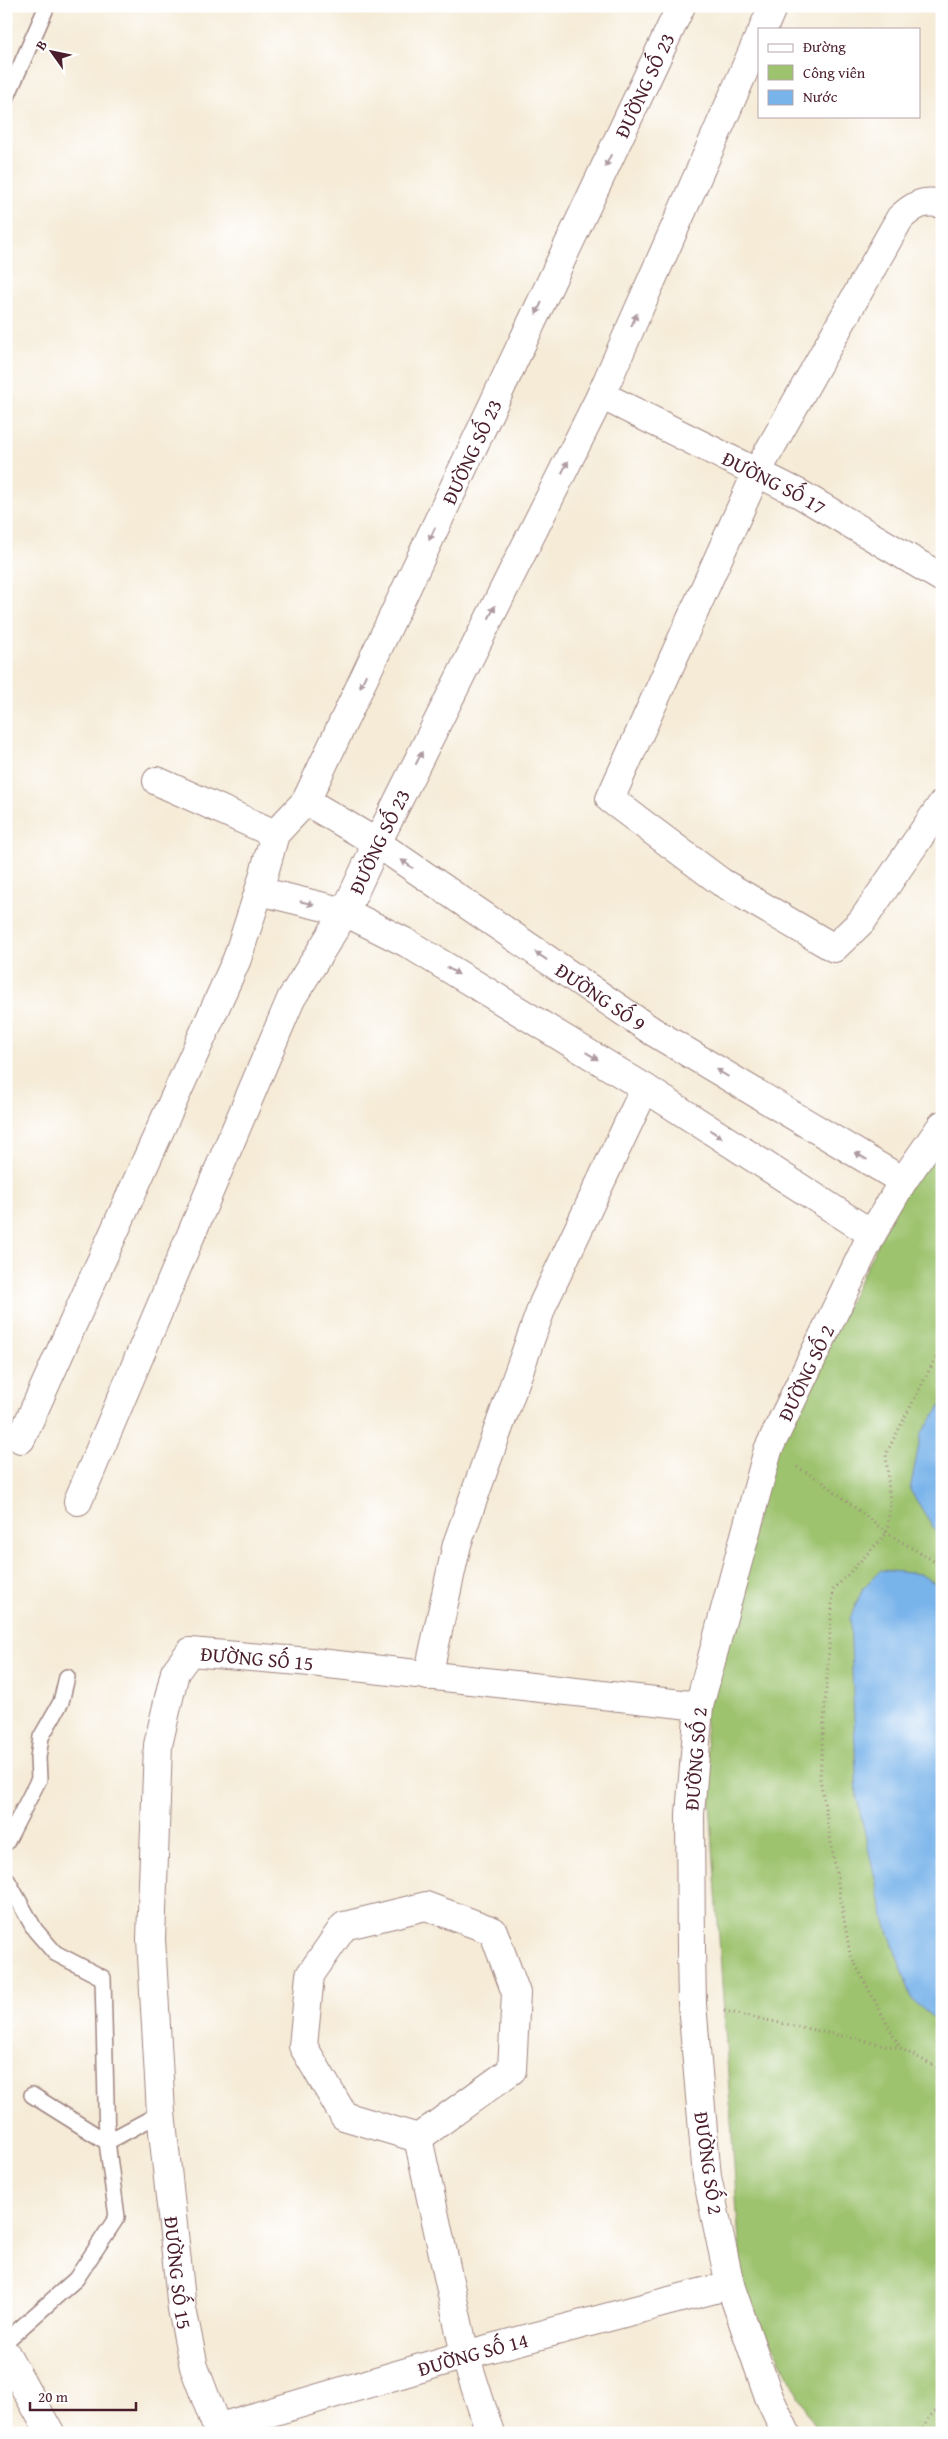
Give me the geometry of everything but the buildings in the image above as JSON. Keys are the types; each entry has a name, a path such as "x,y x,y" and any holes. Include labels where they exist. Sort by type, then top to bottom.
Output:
{"street":[{"name":"ĐƯỜNG SỐ 23","path":"21,1439 237,959 275,834 306,801 681,6"},
{"path":"763,28 773,6"},
{"name":"ĐƯỜNG SỐ 23","path":"78,1501 291,999 345,912 377,843 601,395 758,39"},
{"path":"942,204 930,201 915,204 900,218 757,472 610,799 721,882 834,948 862,922 942,804"},
{"name":"ĐƯỜNG SỐ 17","path":"601,395 800,494 942,578"},
{"path":"157,781 275,834"},
{"name":"ĐƯỜNG SỐ 9","path":"306,801 377,843 652,1031 903,1180"},
{"path":"259,891 345,912 406,942 645,1088 872,1234"},
{"path":"428,1676 457,1544 543,1304 645,1088"},
{"name":"ĐƯỜNG SỐ 2","path":"786,2433 769,2397 730,2285 707,2177 692,2004 690,1814 699,1706 768,1450 872,1234 903,1180 942,1125"},
{"name":"ĐƯỜNG SỐ 15","path":"217,2428 194,2367 182,2309 161,2113 151,1939 152,1854 158,1745 174,1672 190,1652 311,1662 699,1706"},
{"path":"426,1906 493,1931 516,1993 512,2070 418,2138 344,2116 304,2046 310,1975 344,1926 426,1906"},
{"path":"418,2138 465,2355 490,2433"},
{"name":"ĐƯỜNG SỐ 14","path":"217,2428 465,2355 730,2285"},
{"path":"6,2354 50,2433"}],"lane":[{"path":"6,99 47,6"},
{"path":"6,1843 39,1779 38,1758 41,1737 61,1702 67,1678"},
{"path":"6,1878 35,1930 55,1953 103,1978 107,2142 117,2217 76,2279 6,2341"},
{"path":"32,2095 107,2142"},
{"path":"107,2142 161,2113"}],"path":[{"path":"900,2048 850,1954 820,1778 833,1590 887,1532 890,1504 886,1454 935,1359 942,1350"},
{"path":"768,1450 822,1482 887,1532 942,1566"},
{"path":"692,2004 900,2048 942,2070"},
{"path":"922,2433 930,2416 942,2406"}],"green space":[{"path":"942,1133 942,2433 819,2433 742,2289 704,1709 774,1453 908,1183"}],"water":[{"path":"942,1404 942,1534 935,1530 910,1490 921,1434"},
{"path":"881,1570 920,1574 942,1588 942,2025 913,2001 885,1922 857,1799 850,1618 863,1588"}]}
